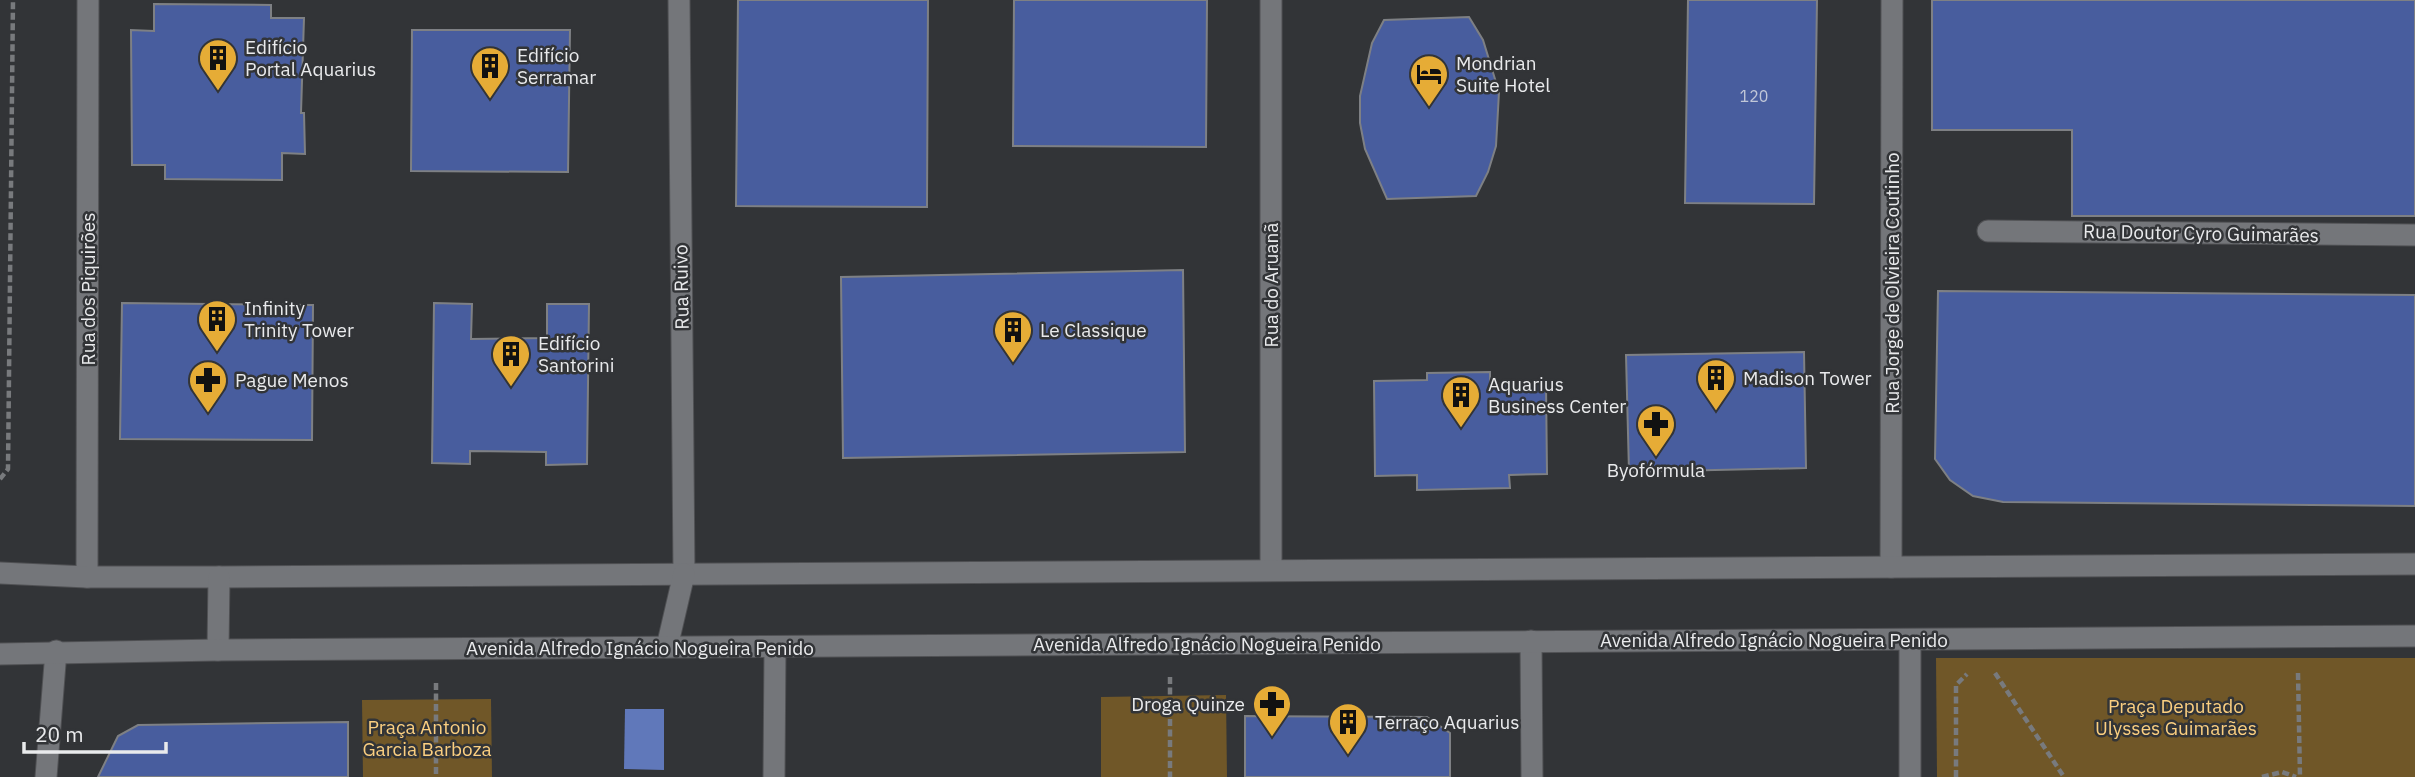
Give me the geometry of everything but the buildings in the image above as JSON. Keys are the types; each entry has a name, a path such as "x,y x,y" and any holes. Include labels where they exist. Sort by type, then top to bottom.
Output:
{"street":[{"name":"Rua dos Piquirões","path":"87,577 88,0"},
{"name":"Rua Ruivo","path":"667,647 684,574 679,0"},
{"name":"Rua do Aruanã","path":"1271,570 1272,0"},
{"name":"Rua Jorge de Olvieira Coutinho","path":"1891,567 1892,0"},
{"name":"Rua Doutor Cyro Guimarães","path":"1988,231 2415,235"},
{"path":"0,573 87,577 219,577 2415,564"},
{"path":"218,650 219,577"},
{"name":"Avenida Alfredo Ignácio Nogueira Penido","path":"0,654 56,651 2415,636"},
{"path":"1910,640 1910,777"},
{"path":"1531,641 1532,777"},
{"path":"774,777 775,648"},
{"path":"46,777 56,651"}],"path":[{"path":"0,479 8,469 13,0"},
{"path":"1170,644 1171,777"},
{"path":"436,649 436,777"},
{"path":"1992,668 2064,777"},
{"path":"2262,777 2281,772 2298,777 2298,671"}],"green space":[{"name":"Praça Deputado Ulysses Guimarães","path":"1936,658 2415,658 2415,777 1937,777"},
{"path":"1226,695 1227,777 1101,777 1101,697"},
{"name":"Praça Antonio Garcia Barboza","path":"491,699 492,777 363,777 362,700"}],"water":[{"path":"625,709 664,709 664,770 624,769"}],"place":[{"name":"Edifício Portal Aquarius","path":"218,92"},
{"name":"Edifício Serramar","path":"490,100"},
{"name":"Mondrian Suite Hotel","path":"1429,108"},
{"name":"Infinity Trinity Tower","path":"217,353"},
{"name":"Le Classique","path":"1013,364"},
{"name":"Edifício Santorini","path":"511,388"},
{"name":"Madison Tower","path":"1716,412"},
{"name":"Pague Menos","path":"208,414"},
{"name":"Aquarius Business Center","path":"1461,429"},
{"name":"Byofórmula","path":"1656,458"},
{"name":"Droga Quinze","path":"1272,738"},
{"name":"Terraço Aquarius","path":"1348,756"}]}
